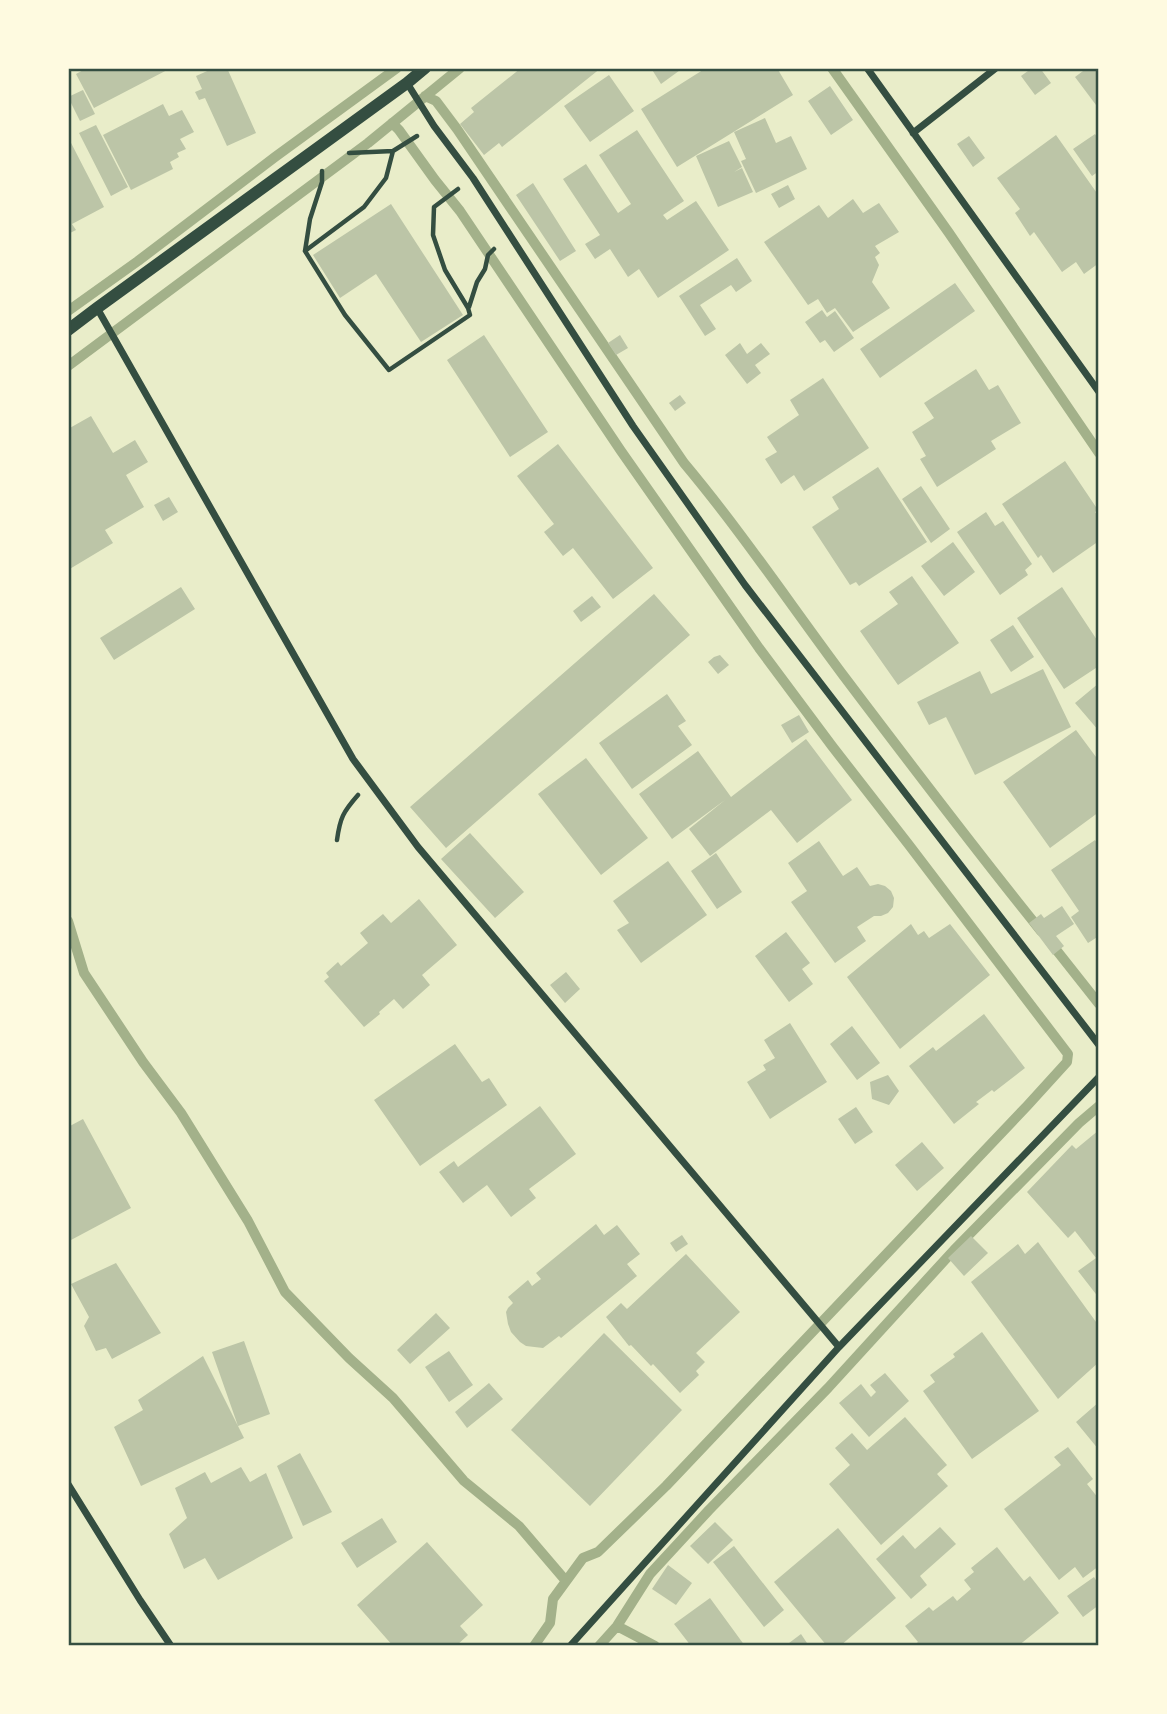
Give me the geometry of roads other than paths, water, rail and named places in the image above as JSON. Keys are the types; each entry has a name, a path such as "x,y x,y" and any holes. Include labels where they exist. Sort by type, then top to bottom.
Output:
{"street":[{"path":"68,330 425,68"},
{"path":"867,68 1099,392"},
{"path":"913,133 996,68"},
{"path":"407,83 434,126 473,178 633,426 745,585 1099,1045"},
{"path":"97,308 353,759 418,847 839,1347"},
{"path":"570,1646 839,1347 1099,1077"},
{"path":"68,1484 171,1646"}],"waterway":[{"path":"68,311 397,68"},
{"path":"68,366 368,143 460,68"},
{"path":"832,68 949,233 1099,453"},
{"path":"425,96 436,101 457,129 684,463 916,772 1041,931"},
{"path":"392,123 460,211 621,451 759,648 1068,1054 1067,1062 1027,1106 666,1486 598,1552 583,1558 553,1599 550,1623 534,1646"},
{"path":"68,921 84,973 143,1062 181,1113 248,1221 285,1292 349,1358 393,1398 464,1481 519,1526 566,1581"},
{"path":"1050,942 1099,1004"},
{"path":"599,1646 617,1626 650,1574 709,1510 828,1388 954,1250 1099,1106"},
{"path":"617,1626 655,1646"}]}
